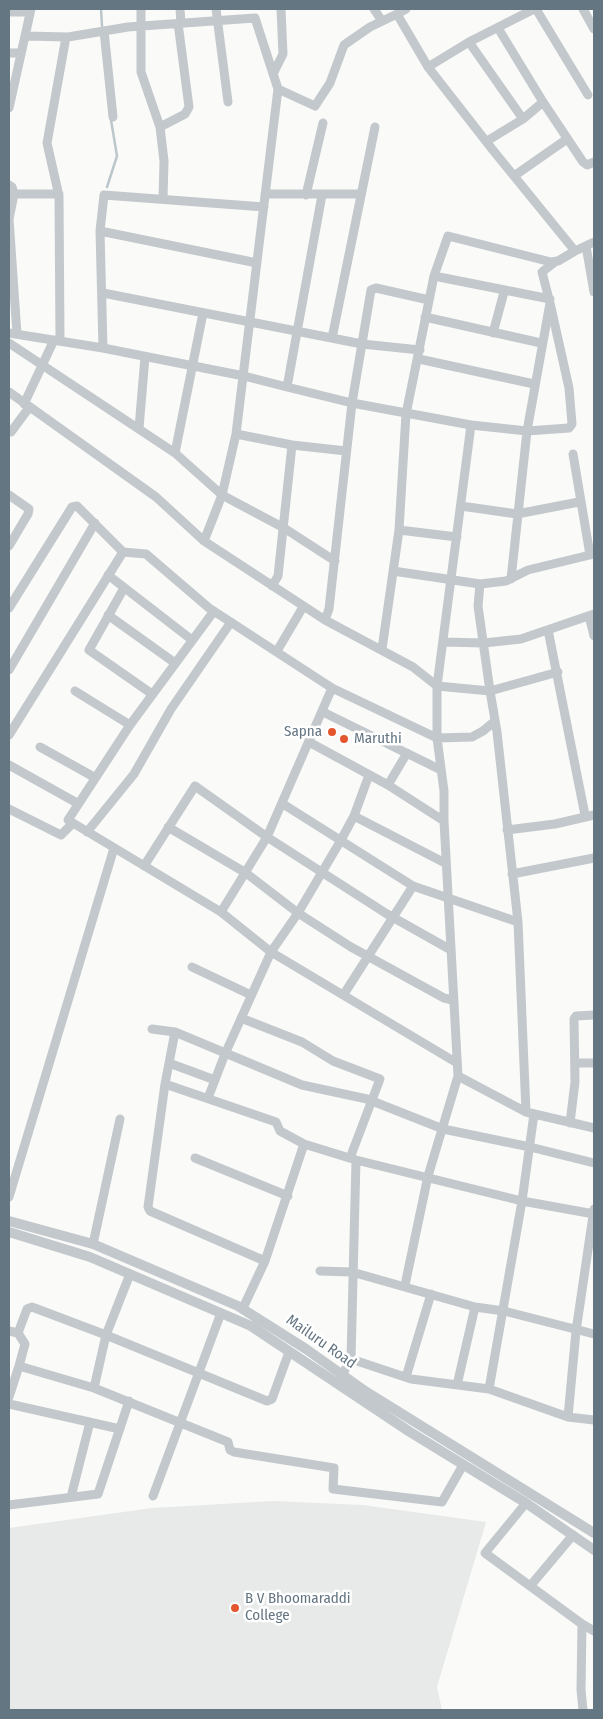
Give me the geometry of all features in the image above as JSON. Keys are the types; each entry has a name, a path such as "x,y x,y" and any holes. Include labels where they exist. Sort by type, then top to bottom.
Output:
{"street":[{"path":"141,9 141,72 160,126 164,161 163,199"},
{"path":"160,126 185,114 189,107 179,23 180,9"},
{"path":"216,9 228,102"},
{"path":"272,74 283,54 281,9"},
{"path":"374,9 382,21"},
{"path":"278,89 315,106 330,83 344,45 382,21 406,9"},
{"path":"428,67 469,42 535,9 588,95"},
{"path":"583,9 594,29"},
{"path":"9,12 30,10 10,95 9,108"},
{"path":"25,36 66,37 142,26 217,21 255,13 278,89 236,434 222,495 204,541"},
{"path":"397,14 428,67 575,251"},
{"path":"498,28 567,139 585,164 594,162"},
{"path":"104,31 113,117"},
{"path":"9,430 11,432 26,406 42,365 57,340 58,194 47,143 66,37"},
{"path":"469,42 523,119"},
{"path":"9,53 21,53"},
{"path":"486,141 523,119 543,102"},
{"path":"306,195 323,122"},
{"path":"332,338 375,127"},
{"path":"514,176 567,139"},
{"path":"9,185 12,186 14,194 10,219 13,333 103,348 193,368 244,376 352,403 406,414 471,425 526,431 566,429 572,426 568,380 542,272 555,262 590,244 594,292"},
{"path":"14,194 58,194"},
{"path":"265,194 322,196 361,194"},
{"path":"103,348 100,231 104,195 264,207"},
{"path":"287,387 322,196"},
{"path":"100,231 257,263"},
{"path":"382,649 399,530 406,414 434,276 448,236 555,262"},
{"path":"434,276 550,302"},
{"path":"325,620 329,609 335,561 352,403 372,289 376,288 429,300"},
{"path":"493,333 504,292"},
{"path":"103,293 419,355 534,384"},
{"path":"511,579 526,431 550,302"},
{"path":"175,452 203,313"},
{"path":"425,317 541,343"},
{"path":"9,342 175,452 222,495 284,528 335,561"},
{"path":"139,428 145,357"},
{"path":"9,392 26,406 156,497 204,541 325,620 413,667 437,686 490,691 558,672"},
{"path":"404,1285 428,1176 458,1076 441,770 437,738 437,686 471,425"},
{"path":"236,434 292,445 346,452"},
{"path":"272,586 278,576 292,445"},
{"path":"393,571 480,584 511,579 528,570 592,555 579,502 572,454"},
{"path":"9,495 29,509 9,546"},
{"path":"461,506 517,514 579,502"},
{"path":"9,608 72,507 77,506 123,552 146,554 214,611 332,688 437,738 472,737 478,735 495,721"},
{"path":"9,670 95,524"},
{"path":"399,530 457,537"},
{"path":"9,735 123,552"},
{"path":"108,575 192,640"},
{"path":"480,584 478,606 495,721 518,922 530,1113 530,1147 522,1201 489,1389"},
{"path":"124,588 89,650 152,694"},
{"path":"277,651 304,607"},
{"path":"214,611 130,725 77,803 68,820 220,912 271,952 457,1063"},
{"path":"108,615 175,662"},
{"path":"444,642 484,642 521,639 592,615 594,636"},
{"path":"87,832 134,774 171,709 231,622"},
{"path":"507,830 555,824 590,815 548,630"},
{"path":"220,912 267,837 332,688"},
{"path":"75,691 130,725"},
{"path":"323,712 441,770"},
{"path":"310,742 388,785 444,821"},
{"path":"40,747 94,777"},
{"path":"388,785 407,752"},
{"path":"9,766 77,803"},
{"path":"208,1098 224,1054 271,952 298,913 341,840 354,816 369,775"},
{"path":"144,866 195,786 267,837 393,917 451,950"},
{"path":"282,804 413,886 518,922"},
{"path":"9,809 62,835 73,823"},
{"path":"354,816 445,863"},
{"path":"168,827 246,873 298,913 351,947 444,998 453,1000"},
{"path":"9,1197 114,848"},
{"path":"512,874 594,858"},
{"path":"344,994 413,886"},
{"path":"192,967 251,995"},
{"path":"570,1123 575,1082 574,1017 594,1015"},
{"path":"241,1018 308,1044 333,1061 379,1078 353,1159 351,1360 342,1375"},
{"path":"152,1028 174,1032 302,1085 372,1101 443,1129 530,1147 594,1163"},
{"path":"174,1032 147,1203 150,1211 265,1261"},
{"path":"169,1063 215,1080"},
{"path":"575,1063 594,1063"},
{"path":"458,1076 530,1113 594,1128"},
{"path":"165,1084 276,1122 280,1131 304,1144 353,1159 428,1176 522,1201 594,1211 576,1331 568,1417"},
{"path":"94,1244 120,1119"},
{"path":"242,1308 265,1261 304,1144"},
{"path":"195,1158 288,1196"},
{"name":"Mailuru Road","path":"9,1221 94,1244 242,1308 342,1375 594,1533"},
{"path":"9,1232 85,1255 251,1326 463,1465 526,1503 594,1550"},
{"path":"320,1271 352,1272 404,1285 475,1307 504,1311 576,1331 594,1334"},
{"path":"94,1388 106,1335 130,1274"},
{"path":"406,1377 431,1294"},
{"path":"18,1333 26,1309 32,1307 269,1401 272,1399 289,1352"},
{"path":"457,1385 475,1307"},
{"path":"153,1496 221,1313"},
{"path":"9,1331 18,1333 25,1342 9,1397"},
{"path":"351,1360 406,1377 489,1389 568,1417 594,1420"},
{"path":"19,1366 94,1388 180,1421 228,1442 230,1450 234,1452 334,1468 333,1489 442,1502 463,1465"},
{"path":"9,1505 98,1494 129,1401"},
{"path":"9,1404 120,1428"},
{"path":"70,1497 90,1422"},
{"path":"526,1503 485,1553 594,1631"},
{"path":"531,1585 573,1535"},
{"path":"582,1624 581,1690 583,1710"}],"shaded area":[{"name":"B V Bhoomaraddi College","path":"273,1501 363,1505 486,1522 437,1687 442,1710 9,1710 9,1528 152,1508"}],"waterway":[{"path":"101,9 102,26"},
{"path":"107,187 117,156 111,120"}],"place":[{"name":"Sapna","path":"332,732"},
{"name":"Maruthi","path":"344,739"},
{"name":"B V Bhoomaraddi College","path":"235,1608"}]}
